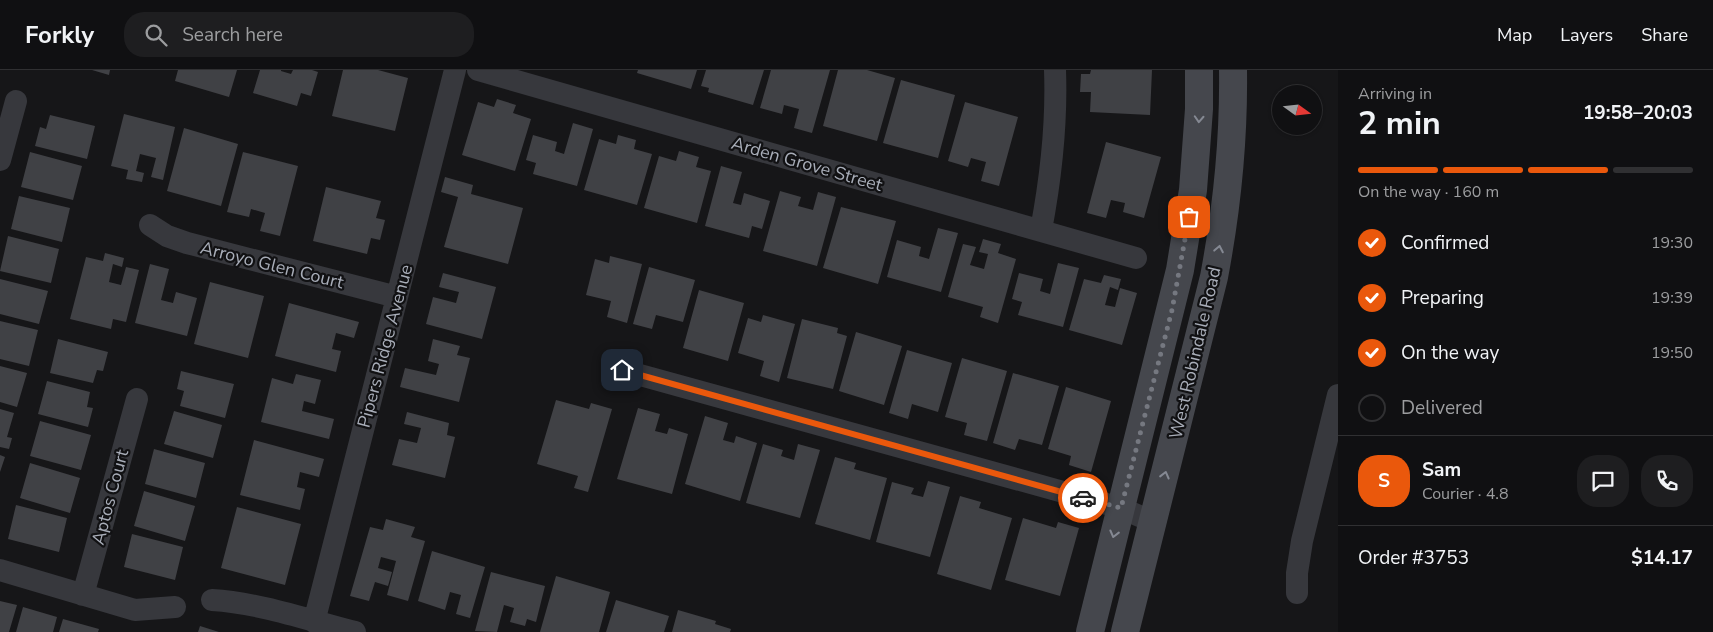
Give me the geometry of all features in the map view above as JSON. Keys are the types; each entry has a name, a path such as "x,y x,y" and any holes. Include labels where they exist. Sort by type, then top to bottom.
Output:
{"main road":[{"name":"West Robindale Road","path":"1090,632 1172,310 1187,230 1197,150 1199,70"},
{"name":"West Robindale Road","path":"1125,632 1205,317 1222,234 1232,151 1233,70"}],"street":[{"name":"Pipers Ridge Avenue","path":"314,622 455,70"},
{"name":"Arden Grove Street","path":"478,70 1136,258"},
{"path":"1041,230 1051,168 1055,126 1055,70"},
{"path":"0,160 16,101"},
{"name":"Arroyo Glen Court","path":"150,225 168,236 187,244 397,297"},
{"path":"622,370 1121,508 1153,522"},
{"path":"1297,594 1297,574 1302,542 1338,395"},
{"name":"Aptos Court","path":"83,595 137,399"},
{"path":"0,570 135,610 176,607"},
{"path":"212,600 229,601 257,607 355,632"}],"building":[{"path":"92,70 110,70 109,75"},
{"path":"178,70 237,70 229,97 175,81"},
{"path":"260,70 281,70 291,74 293,70 312,70 318,72 311,96 301,93 297,106 253,93"},
{"path":"343,70 378,70 408,78 395,131 332,116"},
{"path":"638,70 697,70 691,89 637,73"},
{"path":"706,70 764,70 753,105 708,92 709,88 701,86"},
{"path":"771,70 830,70 812,133 794,128 799,109 784,105 782,114 760,108"},
{"path":"838,70 867,70 895,78 877,141 823,126"},
{"path":"1091,70 1152,70 1150,115 1090,112 1091,92 1080,92 1081,74 1090,74"},
{"path":"901,80 955,95 938,158 883,143"},
{"path":"497,99 516,105 513,113 531,119 515,171 462,155 478,102 494,107"},
{"path":"965,102 1018,117 999,186 981,181 986,162 971,158 968,167 948,161"},
{"path":"124,114 175,127 163,180 151,177 156,158 140,154 136,171 144,173 142,182 126,179 128,170 111,166"},
{"path":"50,115 95,126 87,159 35,146 40,127 46,129"},
{"path":"573,123 593,129 577,186 533,174 536,163 526,160 533,135 557,142 555,151 564,154"},
{"path":"184,128 238,144 221,206 167,191"},
{"path":"618,135 636,140 634,149 652,154 637,205 584,190 599,139 616,144"},
{"path":"1106,142 1161,157 1144,218 1123,212 1125,203 1111,200 1106,218 1087,213"},
{"path":"679,151 699,157 696,167 711,171 697,223 644,208 659,156 676,161"},
{"path":"30,152 82,166 73,200 21,187"},
{"path":"243,152 298,166 280,236 260,231 265,213 251,209 249,217 227,212"},
{"path":"721,166 742,172 733,203 741,205 744,193 770,201 762,229 752,226 749,238 705,226"},
{"path":"445,177 473,185 471,194 523,208 508,264 444,247 458,197 441,192"},
{"path":"326,187 381,201 376,218 385,220 380,240 371,238 367,254 313,241"},
{"path":"780,191 801,197 798,206 813,210 818,192 836,197 817,266 763,251"},
{"path":"19,196 70,208 62,242 11,229"},
{"path":"841,207 896,221 878,284 823,268"},
{"path":"938,228 958,233 941,292 887,277 897,240 921,247 919,256 929,259"},
{"path":"8,236 59,249 51,283 0,271"},
{"path":"983,239 1001,244 998,253 1016,259 998,323 980,317 983,307 948,297 963,244 976,247 970,265 984,269 988,254 979,252"},
{"path":"105,253 124,258 122,267 113,264 109,282 121,285 126,267 139,270 126,322 113,319 111,329 70,319 86,257 103,261"},
{"path":"610,256 642,264 627,323 607,317 611,301 586,295 595,259 609,263"},
{"path":"1058,263 1079,268 1063,327 1018,315 1022,302 1012,299 1019,273 1043,279 1040,291 1050,294"},
{"path":"150,264 169,269 161,300 173,303 176,292 197,298 187,336 135,323"},
{"path":"649,267 695,280 683,322 656,315 652,329 633,324"},
{"path":"443,273 496,287 482,339 426,324 433,297 456,303 459,292 439,287"},
{"path":"1104,275 1121,279 1118,290 1110,287 1105,305 1115,307 1120,288 1137,293 1122,345 1069,330 1084,279 1101,283"},
{"path":"0,279 48,291 39,324 0,314"},
{"path":"210,282 264,296 248,358 194,344"},
{"path":"699,290 744,303 728,361 683,348"},
{"path":"289,303 359,322 354,338 336,333 332,349 341,351 336,372 275,356"},
{"path":"763,315 795,324 779,382 760,376 764,361 738,353 748,318 761,322"},
{"path":"802,319 838,328 837,333 847,336 833,389 787,378"},
{"path":"0,321 38,330 29,366 0,359"},
{"path":"856,332 902,346 884,405 839,391"},
{"path":"58,339 108,352 103,371 97,370 93,383 50,373"},
{"path":"433,339 460,346 457,355 470,358 459,402 400,387 405,368 436,375 439,364 428,361"},
{"path":"907,350 952,363 938,412 912,404 908,419 889,413"},
{"path":"962,358 1007,371 987,441 964,435 967,423 945,417"},
{"path":"0,366 27,373 17,407 0,402"},
{"path":"181,371 234,384 225,418 180,406 184,391 177,389"},
{"path":"1013,373 1059,386 1042,445 1019,439 1015,450 993,443"},
{"path":"296,374 321,380 315,404 304,401 302,411 334,419 329,439 261,422 272,378 293,384"},
{"path":"47,381 90,392 87,407 93,408 88,427 38,414"},
{"path":"1066,387 1111,401 1091,472 1069,465 1071,456 1048,449"},
{"path":"556,400 589,409 591,403 612,409 588,492 574,488 578,476 537,464"},
{"path":"638,408 660,414 655,431 667,434 669,428 688,434 672,494 617,479"},
{"path":"0,409 14,413 7,437 12,438 9,449 0,447"},
{"path":"174,411 222,425 213,458 164,444"},
{"path":"407,412 449,423 447,435 455,437 445,478 392,465 399,439 417,443 421,428 404,424"},
{"path":"705,416 728,423 723,440 734,443 736,436 757,443 740,501 685,484"},
{"path":"40,421 91,435 81,470 30,456"},
{"path":"254,440 324,459 319,477 300,472 297,487 305,489 300,510 240,495"},
{"path":"763,444 783,450 781,456 794,460 798,444 820,450 800,518 746,503"},
{"path":"154,449 205,463 196,498 145,484"},
{"path":"0,455 5,457 0,472"},
{"path":"835,457 856,463 854,469 887,478 870,540 815,524"},
{"path":"30,463 80,478 70,513 20,498"},
{"path":"928,481 950,487 930,557 876,542 892,482 914,488 911,494 923,497"},
{"path":"144,491 195,506 185,541 134,526"},
{"path":"960,496 981,502 979,508 1012,518 991,590 937,574"},
{"path":"16,505 67,518 59,552 8,539"},
{"path":"237,507 301,524 285,585 221,568"},
{"path":"1023,518 1056,528 1058,522 1079,528 1060,596 1005,580"},
{"path":"386,519 415,527 411,537 425,541 408,601 387,595 396,561 381,557 378,568 392,572 388,586 375,582 369,601 350,596 370,527 383,530"},
{"path":"132,534 183,547 175,580 124,567"},
{"path":"432,551 485,567 470,618 456,614 461,595 450,592 445,610 418,601"},
{"path":"491,572 545,586 536,622 527,619 525,626 510,622 514,608 504,605 497,632 475,631"},
{"path":"556,576 610,592 599,632 540,632"},
{"path":"616,600 669,616 664,632 606,632"},
{"path":"0,601 17,605 9,632 0,632"},
{"path":"23,607 57,617 53,632 16,632"},
{"path":"678,610 716,621 715,624 731,629 730,632 672,632"},
{"path":"63,619 99,629 98,632 59,632"},
{"path":"200,626 219,632 198,632"}],"way so far":[{"path":"1083,498 1121,508 1172,310 1189,217"}],"route":[{"path":"622,370 1083,498"}]}
